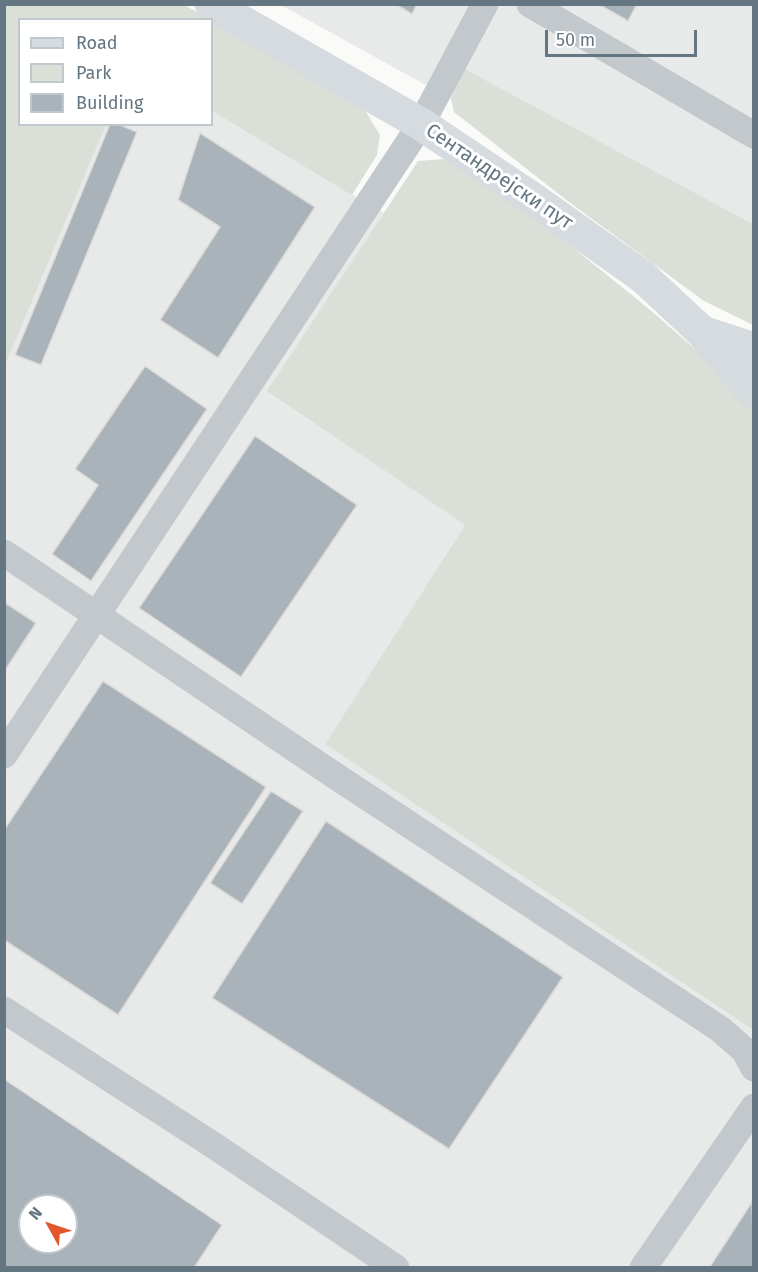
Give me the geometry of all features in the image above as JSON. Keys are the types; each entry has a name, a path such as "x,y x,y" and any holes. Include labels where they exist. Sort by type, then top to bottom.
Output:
{"main road":[{"name":"Сентандрејски пут","path":"211,4 421,124 643,277 702,332 753,393"},
{"path":"702,332 753,349"}],"lane":[{"path":"4,755 421,124 485,4"},
{"path":"530,4 753,135"},
{"path":"4,553 334,775 720,1029 744,1050 753,1068"},
{"path":"4,1010 213,1145 396,1268"},
{"path":"644,1268 753,1107"}],"shaded area":[{"path":"281,5 753,5 753,224 463,68 451,99"},
{"path":"213,112 384,213 268,391 465,525 325,744 753,1030 753,1267 5,1268 5,366 106,126 213,126"}],"green space":[{"path":"5,5 184,5 208,18 18,18 18,126 106,126 5,366"},
{"path":"213,21 363,107 380,135 377,155 352,195 213,112"},
{"path":"463,68 753,224 753,325 704,301 569,202 454,112 451,99"},
{"path":"446,159 493,183 649,309 702,355 753,411 753,1030 325,744 465,525 267,391 418,161"}],"building":[{"path":"395,4 417,4 412,14"},
{"path":"598,4 637,4 628,21"},
{"path":"109,126 123,126 137,132 41,365 15,355"},
{"path":"200,133 315,207 218,358 160,320 220,227 178,200"},
{"path":"145,366 207,409 91,581 52,554 98,485 75,469"},
{"path":"255,436 357,505 241,677 139,608"},
{"path":"4,602 36,623 4,672"},
{"path":"103,681 266,787 118,1015 4,940 4,830"},
{"path":"271,791 303,811 242,904 210,883"},
{"path":"326,821 563,977 449,1149 212,998"},
{"path":"4,1079 222,1225 194,1268 4,1268"},
{"path":"752,1202 754,1268 709,1268"}]}
